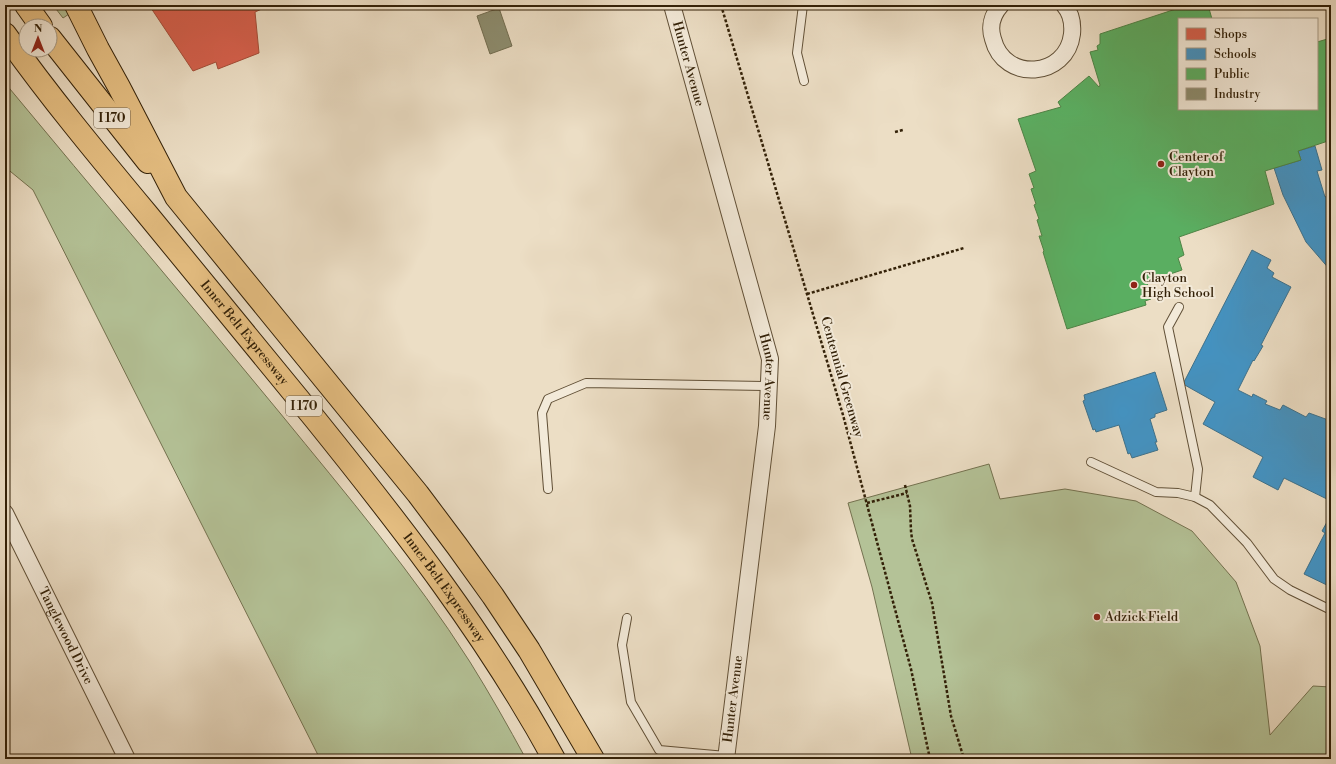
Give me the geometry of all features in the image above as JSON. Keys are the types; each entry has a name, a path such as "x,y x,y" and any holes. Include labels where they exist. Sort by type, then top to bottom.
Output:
{"highway":[{"path":"26,5 35,18"},
{"path":"76,5 176,197"},
{"name":"Inner Belt Expressway","path":"5,34 112,171 355,469 433,569 470,621 503,672 538,729 554,759"},
{"path":"5,41 32,70"},
{"name":"I 170","path":"58,48 96,98 413,488 457,546 529,650 593,759"}],"street":[{"name":"Hunter Avenue","path":"672,5 770,359 767,426 726,757"},
{"path":"1001,5 995,11 991,25 991,34 995,47 1003,59 1014,66 1027,70 1049,67 1065,54 1071,41 1073,27 1072,19 1064,5"},
{"name":"Tanglewood Drive","path":"5,513 127,759"}],"lane":[{"path":"803,5 797,53 804,81"},
{"path":"1179,307 1168,327 1198,469 1195,497"},
{"path":"548,489 542,413 548,399 586,383 769,386"},
{"path":"1091,462 1156,492 1178,493 1195,497 1210,506 1247,543 1274,579 1290,590 1331,610"},
{"path":"627,618 622,645 631,702 659,750 726,757"}],"path":[{"name":"Centennial Greenway","path":"722,5 808,294 867,503 911,669 930,759"},
{"path":"895,132 903,130"},
{"path":"808,294 964,248"},
{"path":"906,485 910,506 912,539 932,603 951,716 964,759"},
{"path":"867,503 907,493"}],"green space":[{"path":"53,5 68,5 72,12 63,18"},
{"path":"5,83 280,413 403,566 470,662 526,759 320,759 33,190 5,167"},
{"name":"Adzick Field","path":"989,464 1000,499 1065,489 1136,501 1192,531 1236,582 1260,646 1270,735 1313,686 1331,687 1331,759 912,759 872,587 848,503"}],"building: Shops":[{"path":"149,5 262,5 264,8 255,12 259,53 218,69 216,62 193,71"}],"building: Schools":[{"path":"1315,146 1322,170 1317,171 1325,197 1331,194 1331,271 1306,242 1283,195 1274,168 1301,160 1298,151"},
{"name":"Clayton High School","path":"1252,250 1271,260 1267,268 1274,273 1272,277 1291,287 1261,345 1263,346 1254,361 1253,360 1238,390 1252,397 1253,394 1267,401 1265,404 1280,410 1283,405 1306,417 1309,413 1331,421 1331,501 1284,478 1278,490 1253,477 1263,457 1203,424 1215,402 1183,384"},
{"path":"1155,372 1167,410 1155,414 1155,417 1150,419 1158,450 1132,458 1130,453 1128,454 1119,425 1096,432 1095,429 1093,430 1083,401 1085,400 1084,395"},
{"path":"1327,522 1331,523 1331,587 1304,574 1325,533 1322,531"}],"building: Public":[{"name":"Center of Clayton","path":"1188,5 1208,5 1212,18 1178,18 1178,110 1318,110 1318,42 1331,38 1331,140 1298,151 1301,160 1265,171 1274,204 1179,237 1184,255 1178,258 1182,270 1147,282 1151,299 1145,301 1146,305 1067,329 1039,236 1042,236 1037,220 1039,219 1034,205 1036,204 1031,189 1034,188 1029,174 1036,171 1018,119 1061,107 1058,102 1089,76 1099,87 1100,85 1090,52 1098,50 1097,46 1100,44 1100,34"}],"building: Industry":[{"path":"499,8 512,46 490,54 477,16"}],"place":[{"name":"Center of Clayton","path":"1161,164"},
{"name":"Clayton High School","path":"1134,285"},
{"name":"Adzick Field","path":"1097,617"}]}
